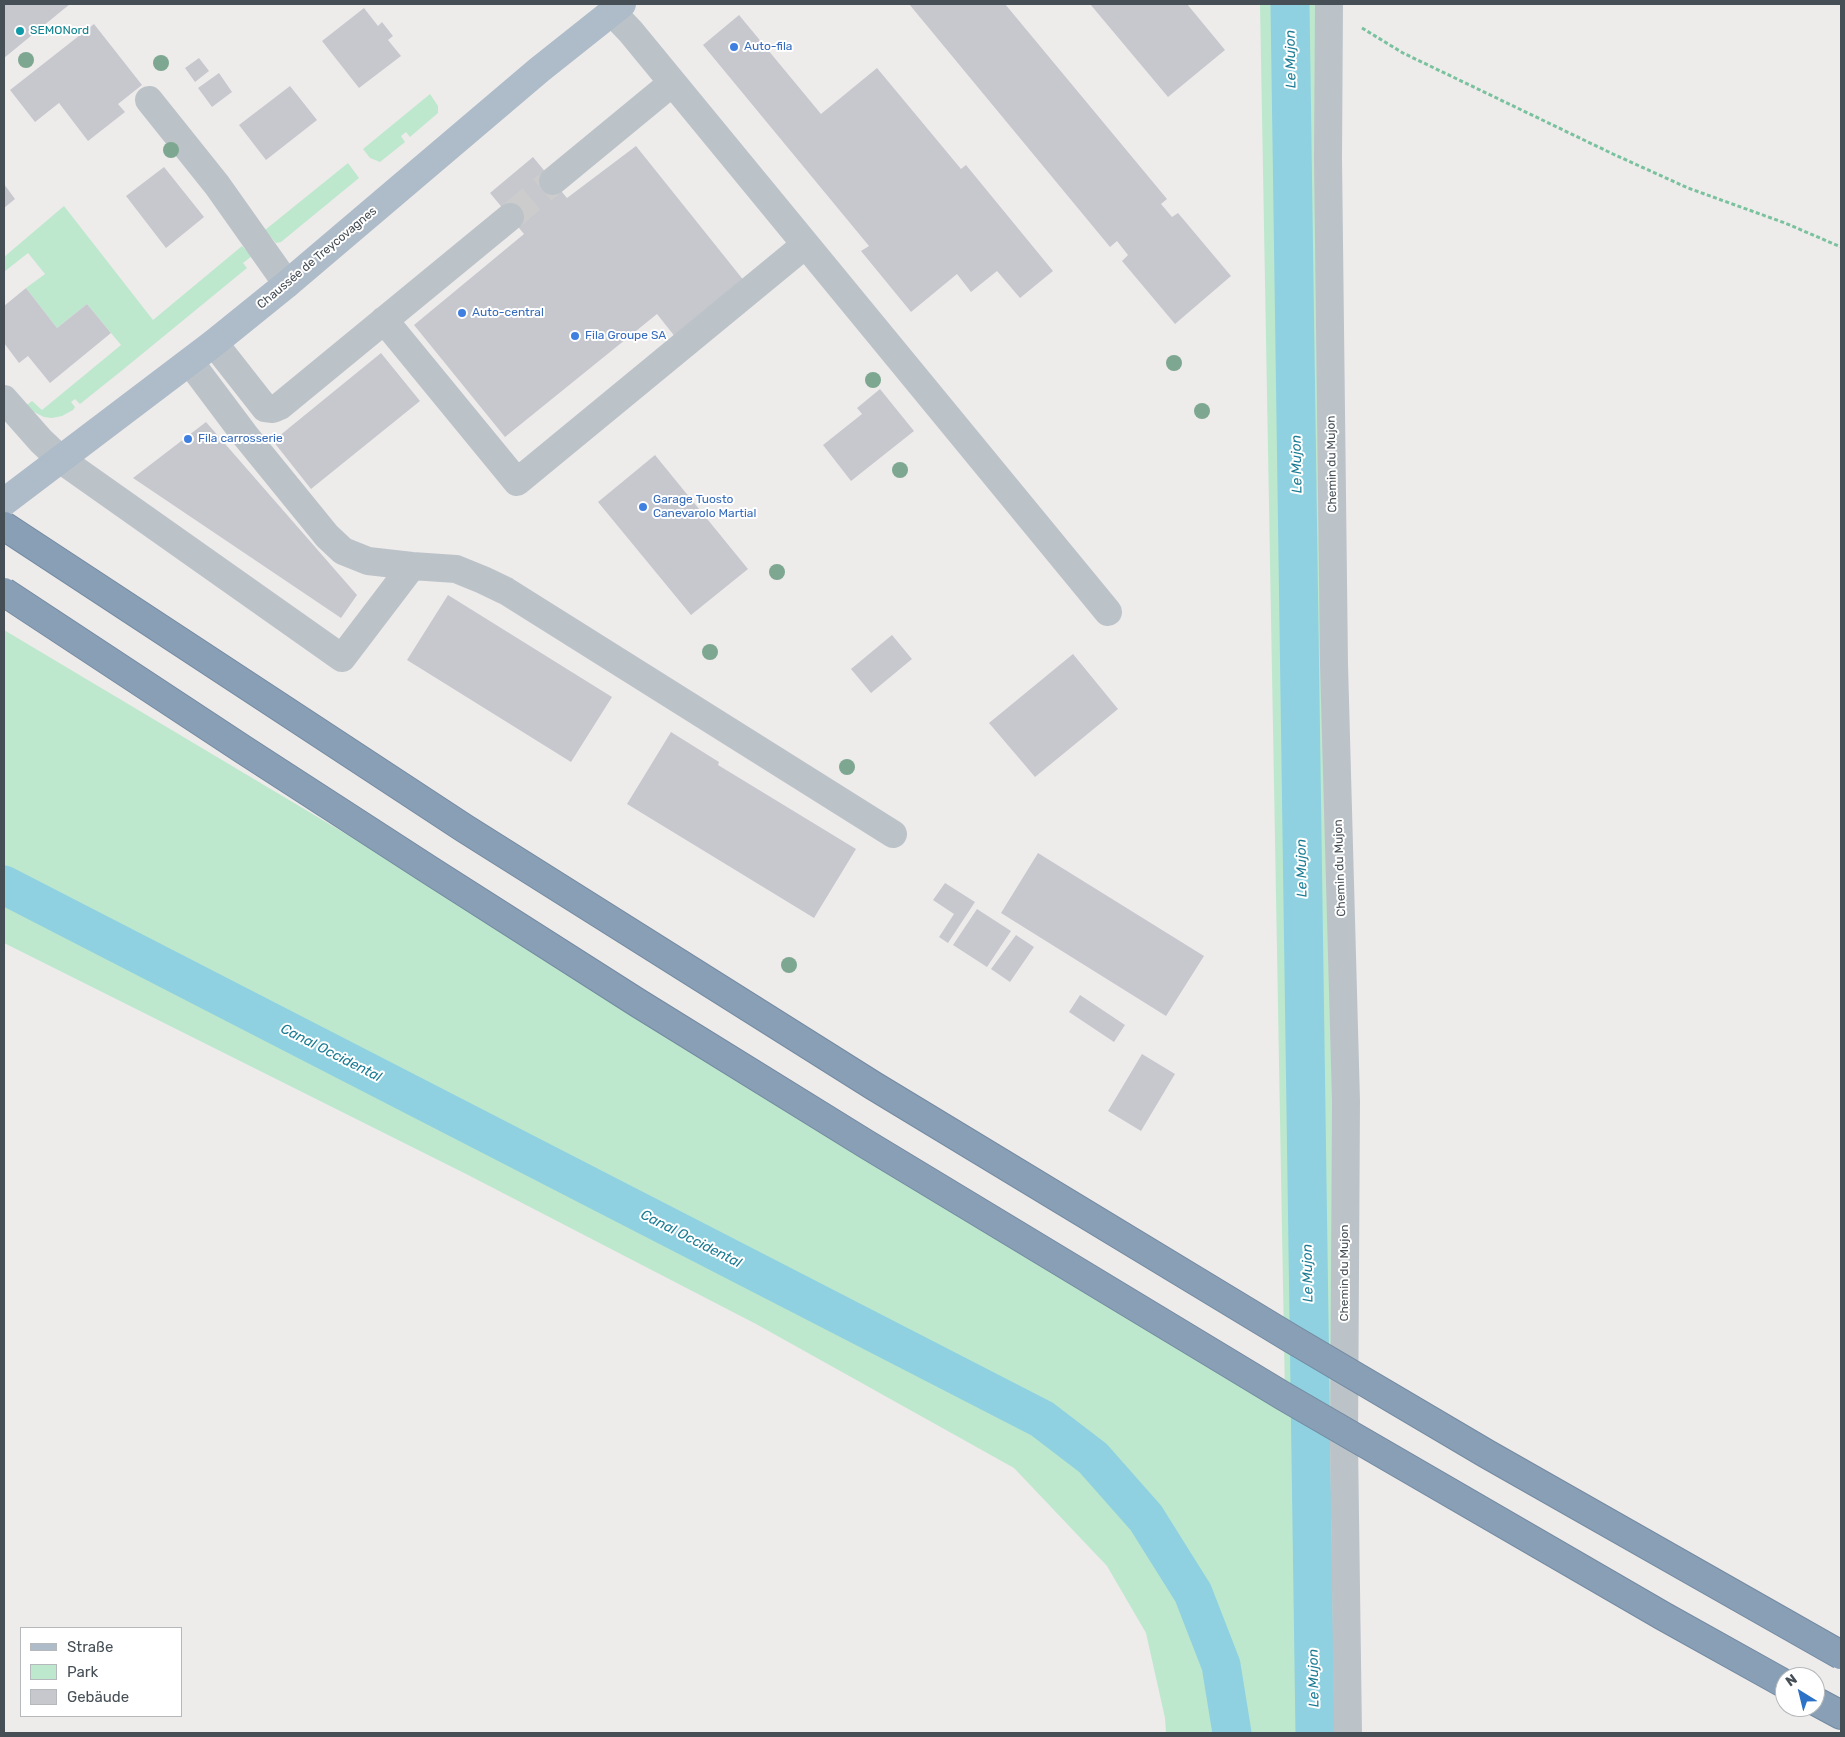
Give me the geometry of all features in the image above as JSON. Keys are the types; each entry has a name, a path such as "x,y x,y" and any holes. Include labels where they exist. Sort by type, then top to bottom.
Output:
{"highway":[{"path":"4,526 464,828 874,1086 1292,1339 1487,1454 1841,1655"},
{"path":"4,592 431,871 638,1003 858,1139 1294,1402 1663,1616 1775,1678"},
{"path":"1825,1706 1841,1715"}],"main road":[{"name":"Chaussée de Treycovagnes","path":"4,502 214,343 287,284 540,70 617,8"}],"street":[{"path":"617,8 672,83 1108,612"},
{"name":"Chemin du Mujon","path":"1329,8 1328,158 1334,664 1346,1101 1344,1442 1348,1733"},
{"path":"553,181 672,83"},
{"path":"149,100 217,184 287,284"},
{"path":"214,343 266,408 273,409 280,406 510,217"},
{"path":"384,320 517,482 805,244"},
{"path":"190,362 262,456 327,536 343,551 368,560 456,569 506,591 893,834"},
{"path":"4,399 41,442 60,459 342,658 412,566"}],"path":[{"path":"1329,8 1412,58 1613,154 1688,188 1785,223 1841,247"}],"green space":[{"path":"1260,4 1329,4 1344,1443 1326,1431 1342,1733 1166,1733 1165,1718 1146,1633 1107,1566 1014,1468 756,1324 470,1176 4,943 4,630 866,1144 1285,1397"},
{"path":"430,94 438,106 438,113 410,137 406,132 401,136 405,142 380,162 370,158 363,149"},
{"path":"348,163 359,178 281,242 276,243 265,230"},
{"path":"64,206 153,320 242,246 252,256 243,263 247,268 125,368 80,404 75,399 71,402 75,407 73,410 62,416 52,418 44,417 30,410 27,405 32,401 42,410 121,345 87,304 57,328 26,288 45,274 28,253 4,272 4,257"}],"building":[{"name":"SEMONord","path":"4,4 70,4 4,58"},
{"path":"909,4 1005,4 1167,199 1161,204 1172,217 1178,213 1231,276 1175,324 1122,261 1128,255 1117,241 1110,247"},
{"path":"1090,4 1187,4 1225,50 1168,97"},
{"path":"364,8 378,26 382,22 393,36 388,40 401,56 359,88 322,41"},
{"path":"739,15 821,114 877,68 961,169 966,165 1053,271 1020,298 997,271 971,292 957,274 911,312 861,251 869,246 703,45"},
{"path":"94,24 142,85 118,104 125,112 88,141 59,103 35,122 10,90"},
{"path":"199,58 209,71 195,82 185,68"},
{"path":"219,73 232,92 212,107 198,88"},
{"path":"290,86 317,120 266,160 239,125"},
{"path":"636,146 745,282 676,338 657,314 505,437 414,325 524,234 490,193 533,157 567,198"},
{"path":"164,167 204,217 166,248 126,196"},
{"path":"4,184 15,199 4,208"},
{"path":"26,288 57,328 87,304 111,333 50,383 28,356 19,363 4,343 4,306"},
{"path":"381,353 420,401 311,489 273,441"},
{"path":"880,389 914,431 851,481 823,445 862,414 857,408"},
{"path":"206,422 357,595 341,618 133,478"},
{"path":"655,455 748,569 691,615 598,502"},
{"path":"448,595 612,697 571,762 407,660"},
{"path":"892,635 912,659 871,693 851,669"},
{"path":"1073,654 1118,709 1035,777 989,723"},
{"path":"671,732 719,762 718,765 856,849 814,918 627,804"},
{"path":"1038,853 1204,956 1166,1016 1001,913"},
{"path":"945,883 975,902 948,943 939,937 954,914 933,900"},
{"path":"977,909 1011,931 987,967 953,945"},
{"path":"1016,935 1034,947 1010,982 991,969"},
{"path":"1080,995 1125,1025 1114,1042 1069,1012"},
{"path":"1142,1054 1175,1074 1141,1131 1108,1111"}],"waterway":[{"name":"Le Mujon","path":"1290,4 1315,1733"},
{"name":"Canal Occidental","path":"4,885 1042,1419 1093,1458 1146,1518 1193,1593 1221,1665 1232,1733"}],"tunnel":[{"path":"510,217 553,181"}],"place":[{"name":"SEMONord","path":"20,31"},
{"name":"Auto-fila","path":"734,47"},
{"name":"Auto-central","path":"462,313"},
{"name":"Fila Groupe SA","path":"575,336"},
{"name":"Fila carrosserie","path":"188,439"},
{"name":"Garage Tuosto Canevarolo Martial","path":"643,507"}]}
